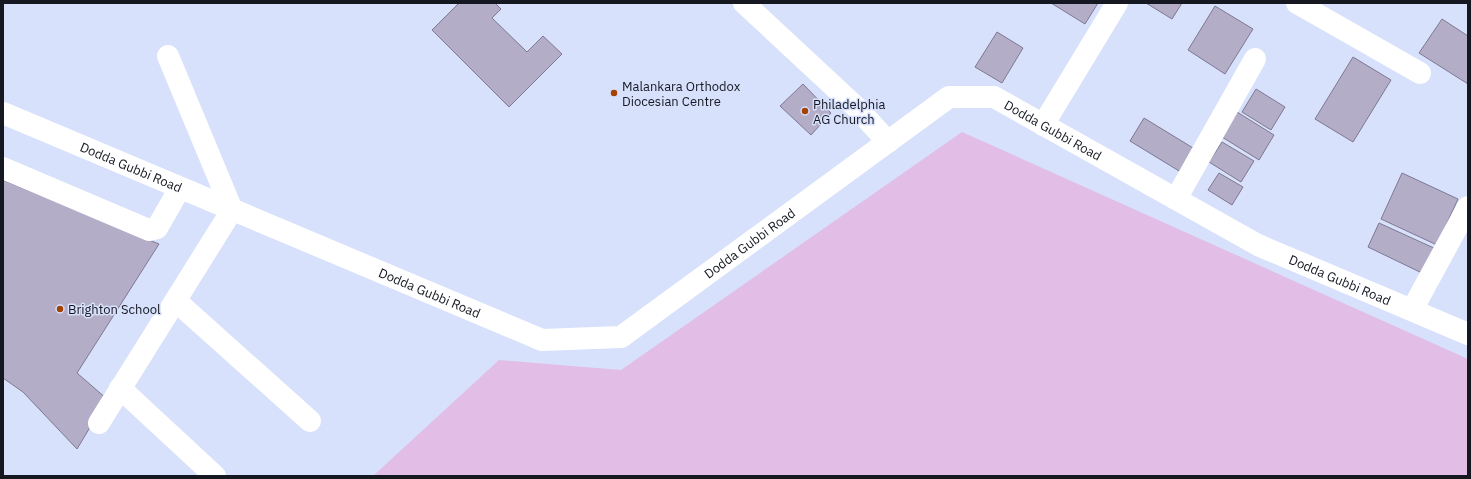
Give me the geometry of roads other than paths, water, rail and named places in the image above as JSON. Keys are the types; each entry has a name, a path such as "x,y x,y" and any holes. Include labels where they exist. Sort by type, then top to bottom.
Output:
{"street":[{"path":"744,3 857,108 888,142"},
{"path":"1043,125 1116,3"},
{"path":"1297,3 1420,73"},
{"path":"99,423 232,210 168,56"},
{"path":"1176,199 1255,59"},
{"name":"Dodda Gubbi Road","path":"3,113 542,340 621,336 949,97 994,97 1258,245 1468,334"},
{"path":"3,168 149,230 157,228 180,188"},
{"path":"1412,310 1468,207"},
{"path":"176,301 310,421"},
{"path":"120,388 216,476"}],"place":[{"name":"Malankara Orthodox Diocesian Centre","path":"614,93"},
{"name":"Philadelphia AG Church","path":"805,111"},
{"name":"Brighton School","path":"60,309"}]}
